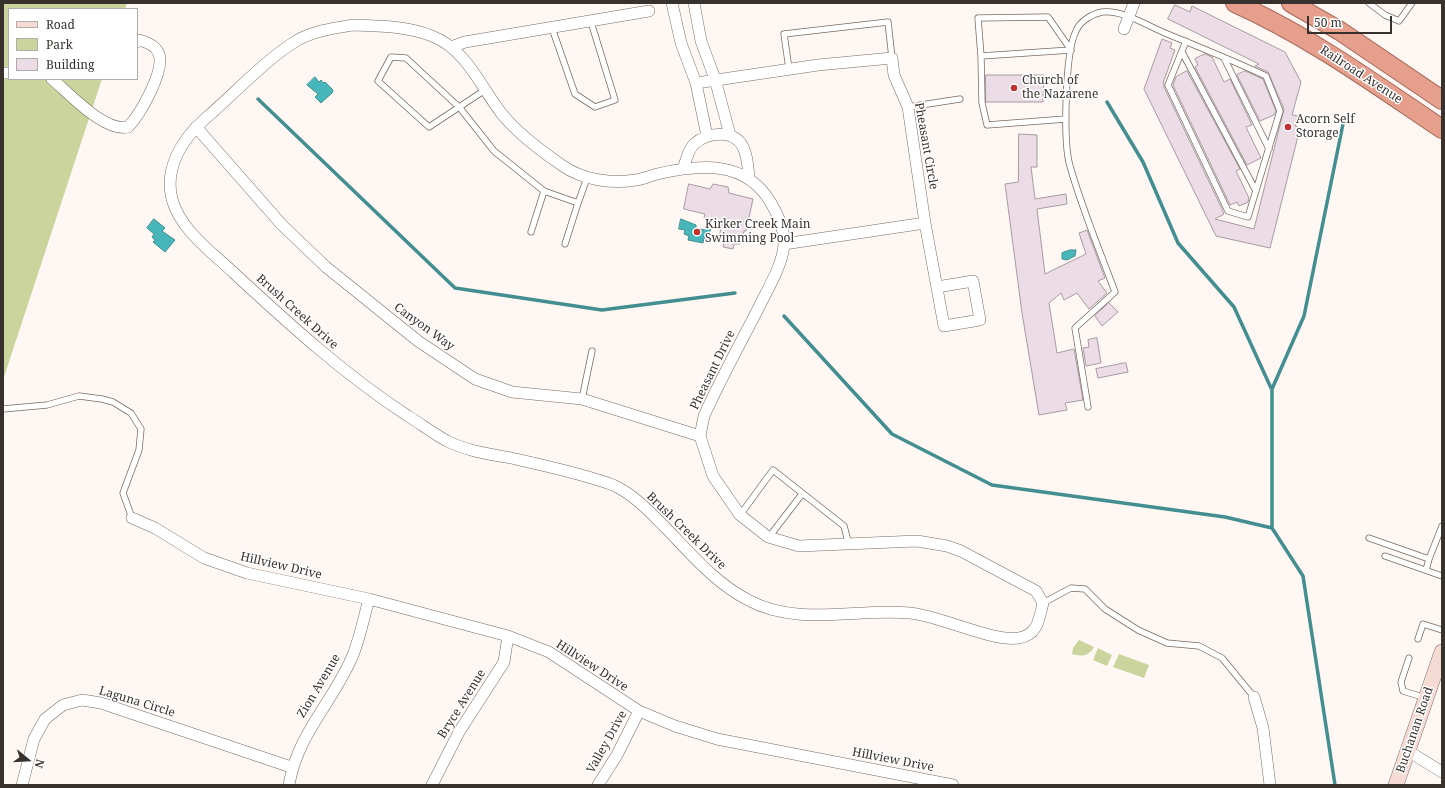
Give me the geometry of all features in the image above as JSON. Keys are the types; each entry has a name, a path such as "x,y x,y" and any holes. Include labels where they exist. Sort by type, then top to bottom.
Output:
{"highway":[{"name":"Railroad Avenue","path":"1235,3 1256,12 1329,53 1442,129"},
{"name":"Railroad Avenue","path":"1291,3 1340,30 1442,100"}],"main road":[{"name":"Buchanan Road","path":"1396,785 1442,652"}],"street":[{"path":"672,3 681,43 696,83 707,136"},
{"path":"694,3 701,41 715,79 730,135"},
{"path":"1124,29 1134,3"},
{"path":"451,47 465,42 591,22 649,11"},
{"name":"Brush Creek Drive","path":"723,168 701,167 635,180 596,180 587,178 572,172 535,146 502,114 470,66 451,47 432,36 406,29 353,25 328,29 298,40 277,56 196,127 181,145 174,161 171,181 172,200 187,228 307,339 373,394 446,440 466,449 528,462 615,486 642,505 716,580 750,601 783,612 812,615 910,613 940,618 989,634 1016,639 1028,635 1036,630 1043,603"},
{"path":"53,80 99,118 121,128 128,126 143,107 153,85 160,62 159,54 154,48 147,42 140,40 138,41"},
{"path":"696,83 789,69 892,58"},
{"name":"Pheasant Circle","path":"892,58 894,75 908,107 925,223 944,326 980,320 973,280 937,288"},
{"name":"Canyon Way","path":"196,127 282,225 326,267 418,341 475,379 512,392 582,399 700,436"},
{"path":"683,170 689,152 694,144 707,136 718,134 730,135 738,140 743,146 748,161 749,178"},
{"name":"Pheasant Drive","path":"723,168 749,178 766,194 779,218 784,244 776,271 704,416 700,436 713,476 740,515 768,537 800,546 918,541 947,546 961,551 1036,591 1043,603"},
{"path":"784,244 925,223"},
{"name":"Hillview Drive","path":"132,518 155,528 204,558 247,573 369,599 508,636 549,652 639,711 675,726 717,739 952,785"},
{"name":"Zion Avenue","path":"288,785 292,767 308,732 332,694 353,655 369,599"},
{"name":"Bryce Avenue","path":"432,785 459,732 504,662 508,636"},
{"path":"1254,697 1263,728 1270,785"},
{"name":"Laguna Circle","path":"22,785 34,739 45,719 63,705 82,700 101,703 292,767"},
{"name":"Valley Drive","path":"598,785 617,755 639,711"},
{"path":"1408,751 1442,772"}],"lane":[{"path":"1369,3 1385,15 1399,21 1412,3"},
{"path":"1088,407 1075,328 1114,292 1070,165 1066,137 1066,119 1071,50 1076,30 1090,16 1102,12 1115,13 1186,42 1266,76 1280,111 1248,217 1228,211 1168,85 1186,42"},
{"path":"1066,119 988,125 982,104 981,56 978,18 1048,17 1071,50"},
{"path":"552,28 574,94 595,107 615,100 591,22"},
{"path":"789,69 784,34 888,22 892,58"},
{"path":"981,56 1071,50"},
{"path":"1182,52 1256,191"},
{"path":"486,90 460,108 429,127 378,80 391,57 406,58 460,108 494,151 544,190 578,204"},
{"path":"1224,58 1269,149"},
{"path":"908,107 960,99"},
{"path":"565,244 587,178"},
{"path":"531,232 544,190"},
{"path":"582,399 592,351"},
{"path":"3,409 47,405 79,396 102,398 113,402 131,413 141,429 139,450 123,493 132,518"},
{"path":"740,515 772,470 844,526 849,545"},
{"path":"768,537 802,494"},
{"path":"1426,570 1442,526"},
{"path":"1369,538 1429,559"},
{"path":"1385,556 1442,576"},
{"path":"1043,603 1071,588 1085,589 1105,609 1138,630 1167,643 1199,646 1222,658 1254,697"},
{"path":"1418,639 1423,624 1442,630"},
{"path":"1409,658 1402,682 1403,691 1426,698"}],"green space":[{"path":"3,3 127,3 125,8 8,8 8,80 102,80 3,380"},
{"path":"1079,640 1094,647 1085,655 1072,654 1073,648"},
{"path":"1098,648 1112,655 1107,666 1093,660"},
{"path":"1119,654 1149,665 1144,678 1113,667"}],"water":[{"path":"315,77 319,82 321,80 323,83 325,82 333,90 332,93 321,103 315,97 318,94 307,85"},
{"path":"154,219 165,228 162,231 175,240 165,252 153,242 155,240 152,237 154,234 147,228"},
{"name":"Kirker Creek Main Swimming Pool","path":"681,219 696,225 696,228 704,230 705,226 711,227 708,239 704,238 703,243 688,240 689,236 684,234 685,230 679,229"},
{"path":"1070,250 1076,250 1075,256 1067,260 1062,259 1062,253"}],"building":[{"path":"1175,5 1190,12 1192,6 1285,52 1301,82 1292,115 1298,116 1295,126 1300,128 1270,248 1216,236 1144,89 1162,39 1172,43 1170,48 1175,50 1163,83 1224,214 1215,219 1254,229 1284,109 1268,72 1255,66 1259,64 1168,19"},
{"path":"1205,54 1212,57 1224,82 1230,79 1252,125 1246,127 1261,158 1247,165 1195,67 1198,65 1195,59"},
{"path":"1187,71 1240,169 1236,171 1249,198 1248,202 1239,206 1237,202 1230,205 1173,85 1176,77"},
{"path":"1245,71 1263,79 1276,111 1274,115 1260,121 1237,75"},
{"name":"Church of the Nazarene","path":"986,75 1044,75 1043,102 986,102"},
{"path":"1019,134 1037,135 1037,167 1031,167 1035,199 1066,194 1067,204 1037,209 1045,274 1086,254 1079,233 1087,230 1105,278 1098,281 1107,293 1089,309 1077,293 1064,300 1061,293 1049,303 1057,353 1074,349 1083,400 1065,403 1067,410 1039,415 1022,313 1005,184 1018,182"},
{"path":"689,184 710,189 713,184 728,187 729,193 753,199 746,231 744,231 740,244 734,244 733,249 723,247 724,241 719,238 722,222 704,218 705,214 684,209"},
{"path":"1109,303 1118,312 1102,326 1095,316"},
{"path":"1097,338 1101,363 1086,366 1083,348 1089,347 1088,340"},
{"path":"1126,363 1128,372 1098,378 1096,369"}],"waterway":[{"path":"258,99 455,288 602,310 735,293"},
{"path":"1107,102 1143,162 1178,243 1234,307 1271,388"},
{"path":"1272,528 1272,389 1304,316 1344,119"},
{"path":"784,316 892,434 992,485 1225,517 1272,528 1303,576 1335,785"}],"place":[{"name":"Church of the Nazarene","path":"1014,88"},
{"name":"Acorn Self Storage","path":"1288,127"},
{"name":"Kirker Creek Main Swimming Pool","path":"697,232"}]}
